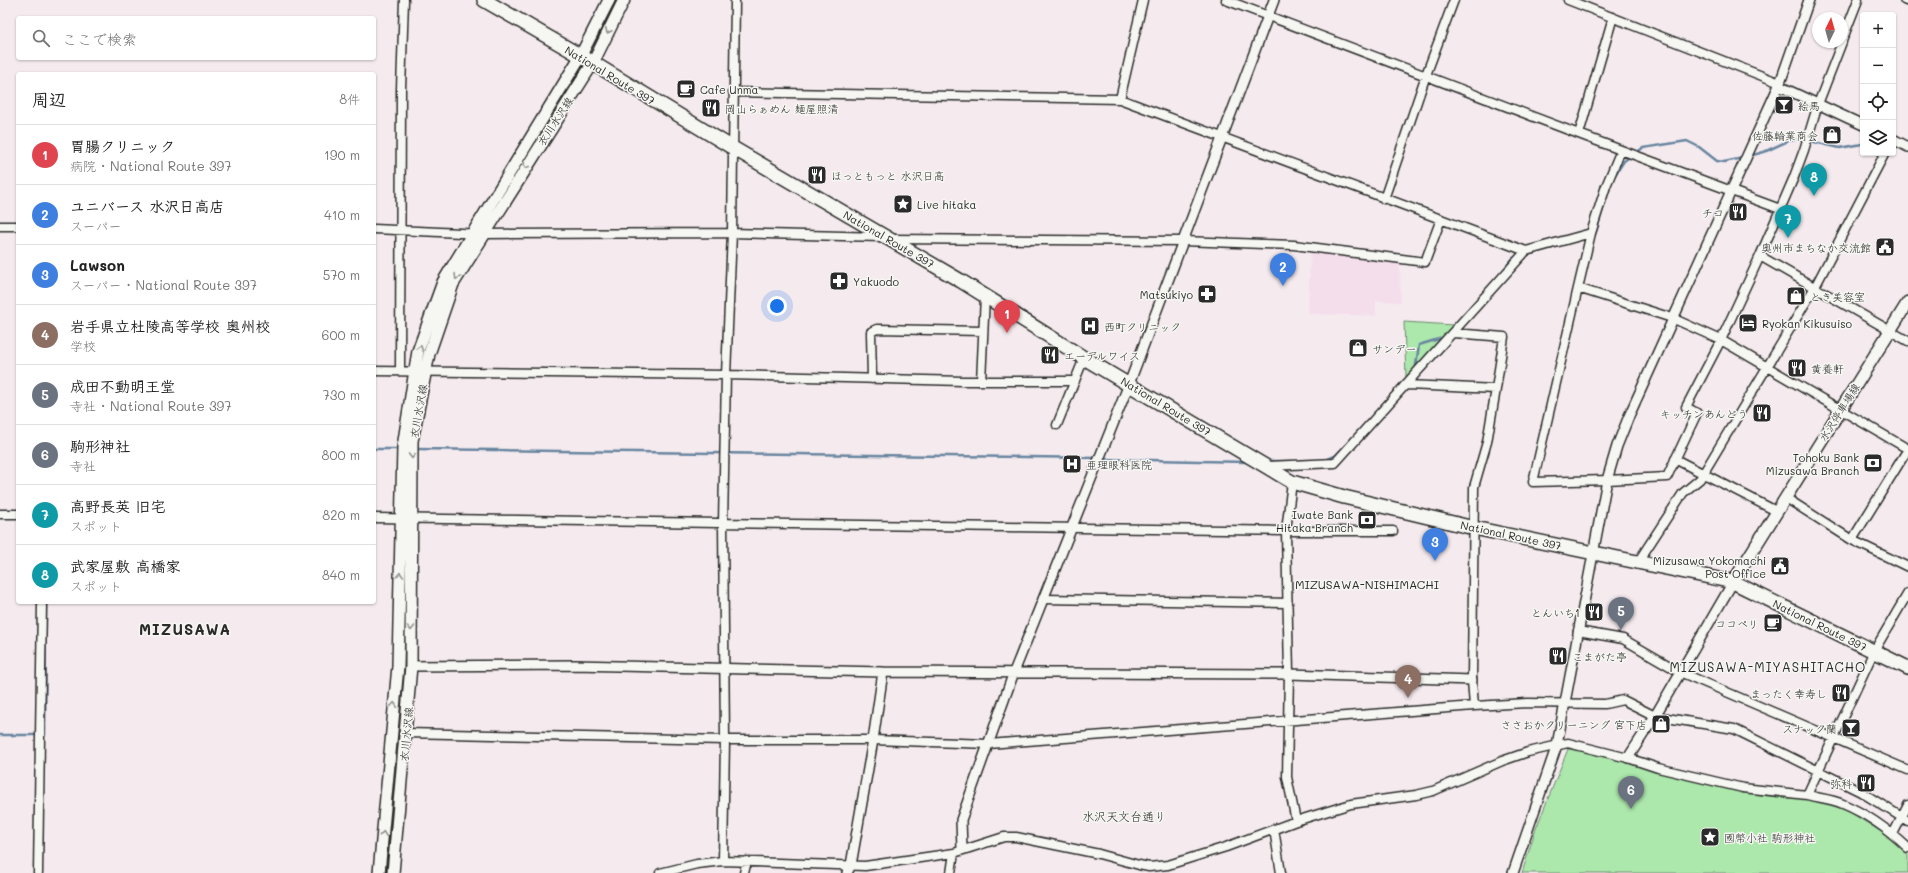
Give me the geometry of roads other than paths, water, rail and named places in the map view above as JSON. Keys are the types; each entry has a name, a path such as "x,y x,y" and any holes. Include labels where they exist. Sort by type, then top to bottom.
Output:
{"highway":[{"name":"National Route 397","path":"484,0 580,57 593,63 733,148 985,296 1084,358 1292,482 1344,497 1474,528 1733,582 1908,668"}],"main road":[{"name":"衣川水沢線","path":"420,372 418,351 443,282 471,233 580,57 609,0"},
{"name":"衣川水沢線","path":"393,873 411,666 407,519 403,447 420,372 429,354 453,284 483,234 593,63 624,0"},
{"name":"水沢停車場線","path":"1733,582 1908,302"},
{"name":"衣川水沢線","path":"379,873 398,666 407,519"}],"street":[{"path":"400,371 401,89 404,0"},
{"path":"723,861 725,668 723,523 726,375 732,233 735,0"},
{"path":"1120,99 1143,0"},
{"path":"1226,0 1730,191 1780,208"},
{"path":"951,873 958,851 961,820 1014,672 1129,384 1274,0"},
{"path":"1384,199 1426,75 1454,0"},
{"path":"1568,0 1779,85 1860,124"},
{"path":"1513,873 1557,745 1607,480 1617,446 1672,318 1779,85 1809,0"},
{"path":"1848,26 1858,0"},
{"path":"1579,134 1613,17"},
{"path":"1621,150 1606,186 1591,233 1534,482 1667,477 1697,413 1686,407 1721,340 1760,256 1804,150 1818,104 1840,48"},
{"path":"733,92 1120,99 1526,251"},
{"path":"1896,140 1908,146"},
{"path":"1638,562 1683,492 1700,479 1815,287 1883,156"},
{"path":"376,229 483,234 732,233 886,238 1183,241 1294,245 1425,262 1441,219"},
{"path":"0,226 16,226"},
{"path":"1267,466 1335,464 1526,251 1591,233"},
{"path":"1760,256 1908,341"},
{"path":"1578,288 1672,318 1721,340 1768,366 1908,449 1852,540"},
{"path":"981,381 985,296"},
{"path":"872,378 871,332 877,329 983,331"},
{"path":"1454,333 1504,337 1488,442 1474,487 1472,680 1474,706"},
{"path":"1057,425 1084,358"},
{"path":"376,371 726,375 1075,382"},
{"path":"1407,385 1496,389"},
{"path":"1676,460 1776,511"},
{"path":"1292,482 1286,531 1289,674 1287,777 1296,821"},
{"path":"1786,498 1852,540 1908,567"},
{"path":"0,514 16,514"},
{"path":"376,518 1393,532"},
{"path":"1628,758 1655,716 1733,582"},
{"path":"1807,795 1874,651 1908,593"},
{"path":"1043,599 1288,603"},
{"path":"38,873 42,604"},
{"path":"1578,631 1623,639 1680,672 1908,770"},
{"path":"411,666 575,665 883,672 1289,674 1472,680"},
{"path":"849,869 873,740 883,672"},
{"path":"406,733 725,740 873,740 989,744 1474,706 1527,703 1605,704 1623,700 1655,716 1734,729 1861,792 1905,820"},
{"path":"660,873 697,864 723,861 747,861 849,869 958,851 1004,837 1016,837 1099,854 1139,865 1169,869 1296,821 1351,804 1416,795 1433,790 1502,761 1528,752 1568,743 1628,758 1658,768 1744,788 1807,795 1842,803 1893,834 1908,848"},
{"path":"1893,834 1905,820 1908,805"},
{"path":"1274,829 1282,873"},
{"path":"744,873 747,861"}],"waterway":[{"path":"1749,156 1764,152 1788,141 1801,139 1840,148 1860,144"},
{"path":"1635,153 1643,148 1687,141 1699,147 1717,161 1724,162 1743,158"},
{"path":"1613,178 1624,161 1631,156"},
{"path":"1593,236 1595,235 1610,187"},
{"path":"1524,256 1552,248"},
{"path":"1501,273 1513,258 1517,258"},
{"path":"1415,372 1419,345 1445,337"},
{"path":"376,449 401,449"},
{"path":"416,449 1097,458"},
{"path":"1325,460 1335,456 1341,450"},
{"path":"1102,459 1247,462"},
{"path":"1268,461 1291,461"},
{"path":"0,735 45,735 46,604"}],"place":[{"name":"Cafe Unma","path":"686,89"},
{"name":"絵馬","path":"1784,105"},
{"name":"岡山らぁめん 麺屋照清","path":"711,108"},
{"name":"佐藤輪業商会","path":"1832,135"},
{"name":"ほっともっと 水沢日高","path":"817,175"},
{"name":"武家屋敷 高橋家","path":"1814,196"},
{"name":"Live hitaka","path":"903,204"},
{"name":"チコ","path":"1738,212"},
{"name":"高野長英 旧宅","path":"1788,238"},
{"name":"奥州市まちなか交流館","path":"1885,247"},
{"name":"Yakuodo","path":"839,281"},
{"name":"ユニバース 水沢日高店","path":"1283,286"},
{"name":"Matsukiyo","path":"1207,294"},
{"name":"とき美容室","path":"1796,296"},
{"name":"Ryokan Kikusuiso","path":"1748,323"},
{"name":"西町クリニック","path":"1090,326"},
{"name":"胃腸クリニック","path":"1007,333"},
{"name":"サンデー","path":"1358,348"},
{"name":"エーデルワイス","path":"1050,355"},
{"name":"黄養軒","path":"1797,368"},
{"name":"キッチンあんどう","path":"1762,413"},
{"name":"Tohoku Bank Mizusawa Branch","path":"1873,463"},
{"name":"亜理眼科医院","path":"1072,464"},
{"name":"Iwate Bank Hitaka Branch","path":"1367,520"},
{"name":"Lawson","path":"1435,561"},
{"name":"Mizusawa Yokomachi Post Office","path":"1780,566"},
{"name":"とんいち1","path":"1594,612"},
{"name":"ココペリ","path":"1773,623"},
{"name":"成田不動明王堂","path":"1621,630"},
{"name":"こまがた亭","path":"1558,656"},
{"name":"まったく幸寿し","path":"1841,693"},
{"name":"岩手県立杜陵高等学校 奥州校","path":"1408,698"},
{"name":"ささおかクリーニング 宮下店","path":"1661,724"},
{"name":"スナック蘭","path":"1851,728"},
{"name":"弥科","path":"1866,783"},
{"name":"駒形神社","path":"1631,809"},
{"name":"國幣小社 駒形神社","path":"1710,837"}],"district":[{"name":"MIZUSAWA-NISHIMACHI","path":"1367,584"},
{"name":"MIZUSAWA","path":"185,629"},
{"name":"MIZUSAWA-MIYASHITACHO","path":"1768,666"},
{"name":"水沢天文台通り","path":"1124,816"}]}
